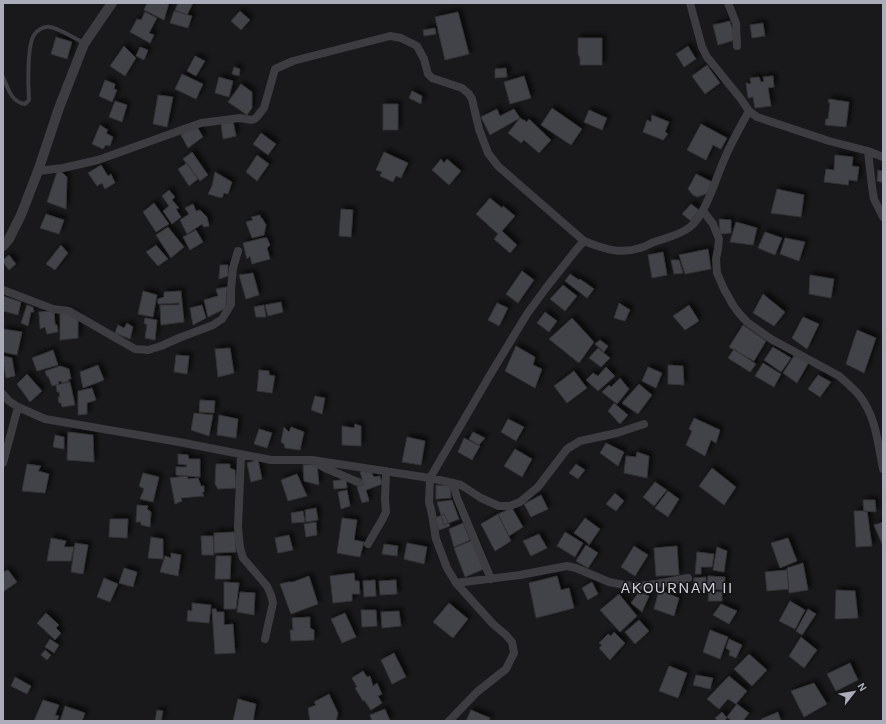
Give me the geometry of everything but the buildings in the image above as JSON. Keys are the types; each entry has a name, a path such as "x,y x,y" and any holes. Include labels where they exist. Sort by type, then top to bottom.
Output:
{"street":[{"path":"3,246 9,239 38,171 59,108 84,44 112,3"},
{"path":"690,3 702,47 707,57 749,111 757,117 829,142 868,151 883,157"},
{"path":"728,3 736,23 737,46"},
{"path":"38,171 63,168 98,160 201,123 240,118 252,120 256,118 264,108 275,68 309,56 390,36 401,38 417,46 424,59 428,74 432,78 462,88 469,94 472,99 479,129 488,153 498,166 584,242 610,250 627,251 640,248 683,232 691,227 703,211 727,152 749,111"},
{"path":"868,151 874,199 883,217"},
{"path":"703,211 713,224 719,239 716,259 717,273 733,305 747,322 771,339 839,376 859,395 870,413 876,432 883,469"},
{"path":"449,721 477,692 506,669 514,653 512,642 456,584 447,568 436,539 429,502 430,478 527,314 576,250 584,242"},
{"path":"3,290 53,309 69,311 135,349 148,350 213,325 222,319 231,304 233,268 238,251"},
{"path":"3,394 9,401 18,407 46,420 179,442 271,460 312,460 430,478 460,485 481,498 499,506 510,506 520,502 538,487 567,450 580,441 617,433 644,424"},
{"path":"3,463 18,407"},
{"path":"241,455 238,527 240,548 243,558 267,586 273,602 265,639"},
{"path":"312,460 325,468 360,483"},
{"path":"368,544 386,512 386,471"},
{"path":"453,483 457,498 491,579"},
{"path":"456,584 520,575 567,566 576,568 609,582 624,585 637,586 657,584 688,578"}],"lane":[{"path":"3,77 12,96 19,103 25,104 29,100 28,84 30,46 34,35 40,29 52,27 84,44"}],"district":[{"name":"AKOURNAM II","path":"677,587"}]}
